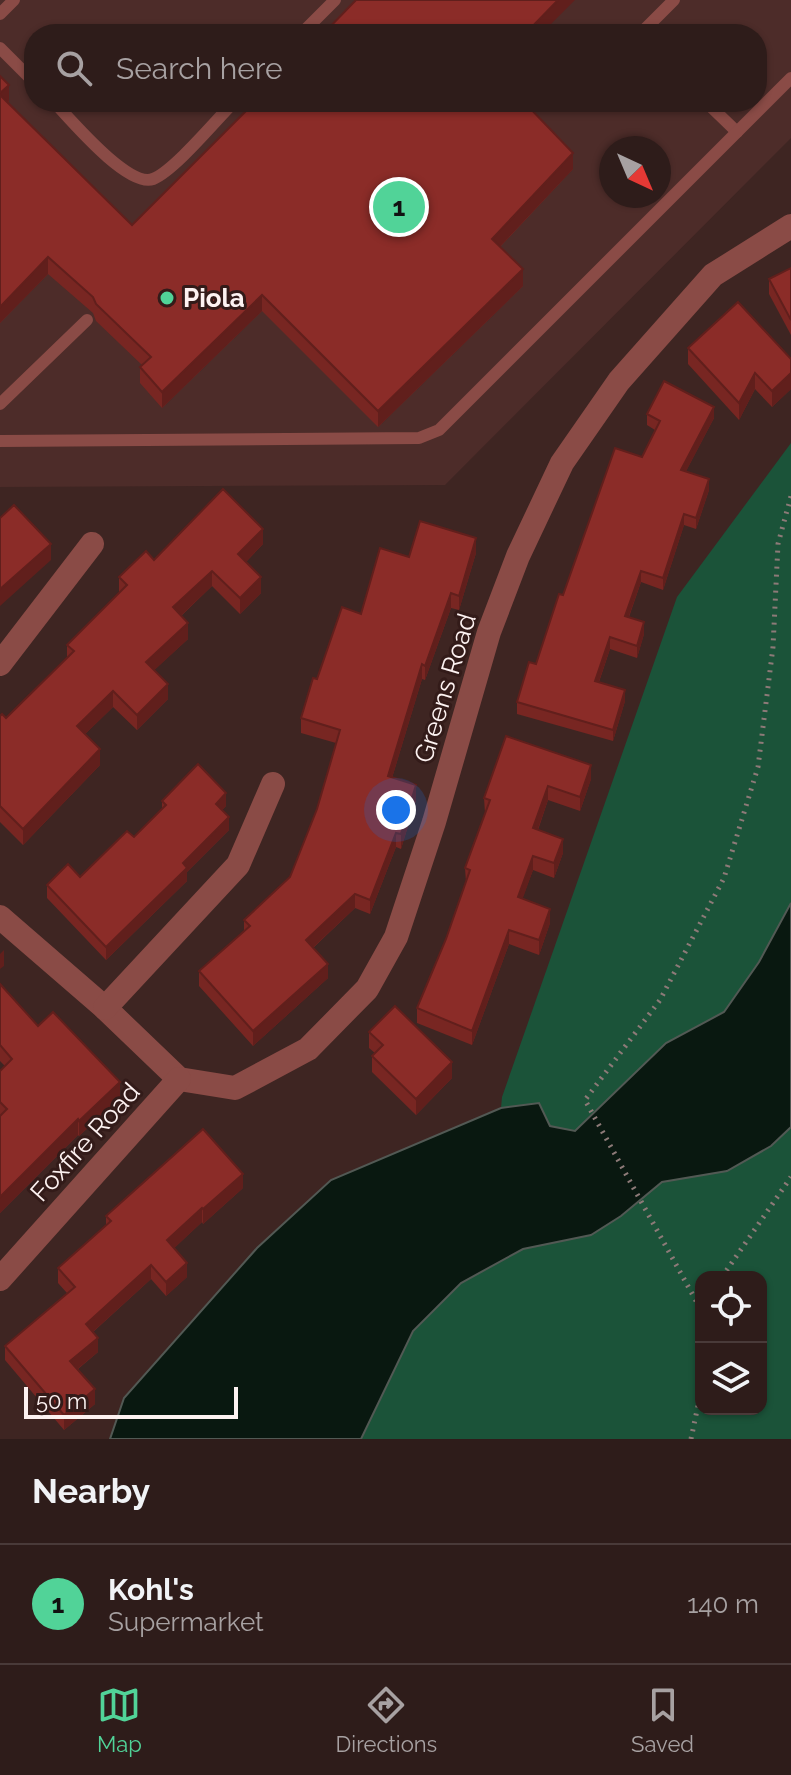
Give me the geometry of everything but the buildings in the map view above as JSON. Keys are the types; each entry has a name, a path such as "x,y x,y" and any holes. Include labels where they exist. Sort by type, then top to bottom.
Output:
{"street":[{"name":"Greens Road","path":"179,1079 235,1088 308,1049 367,989 396,937 434,822 489,632 518,556 562,463 619,381 713,275 791,226"},
{"path":"0,664 92,544"},
{"path":"105,1008 238,865 273,784"},
{"path":"0,917 105,1008 179,1079"},
{"name":"Foxfire Road","path":"0,1279 179,1079"}],"lane":[{"path":"0,14 14,0"},
{"path":"311,24 335,0"},
{"path":"650,24 674,0"},
{"path":"0,48 24,72"},
{"path":"767,102 791,78"},
{"path":"64,112 130,175 153,179 172,165 224,112"},
{"path":"716,112 737,132"},
{"path":"0,441 419,438 439,430 757,112"},
{"path":"0,404 87,320"}],"path":[{"path":"695,1296 585,1100 660,1000 724,878 758,767 773,647 778,544 791,496"},
{"path":"726,1271 791,1177"},
{"path":"691,1439 696,1415"}],"shaded area":[{"path":"0,0 791,0 791,138 445,485 0,487"},
{"path":"791,903 791,1127 771,1146 727,1171 662,1182 621,1216 591,1235 523,1249 461,1283 413,1331 361,1439 110,1439 124,1398 257,1248 331,1180 501,1108 539,1103 550,1126 575,1131 666,1043 724,1012 759,962"}],"green space":[{"path":"791,443 791,1439 110,1439 124,1398 257,1248 331,1180 501,1108 502,1097 677,597"}],"place":[{"name":"Kohl's","path":"399,207"},
{"name":"Piola","path":"167,298"}]}
